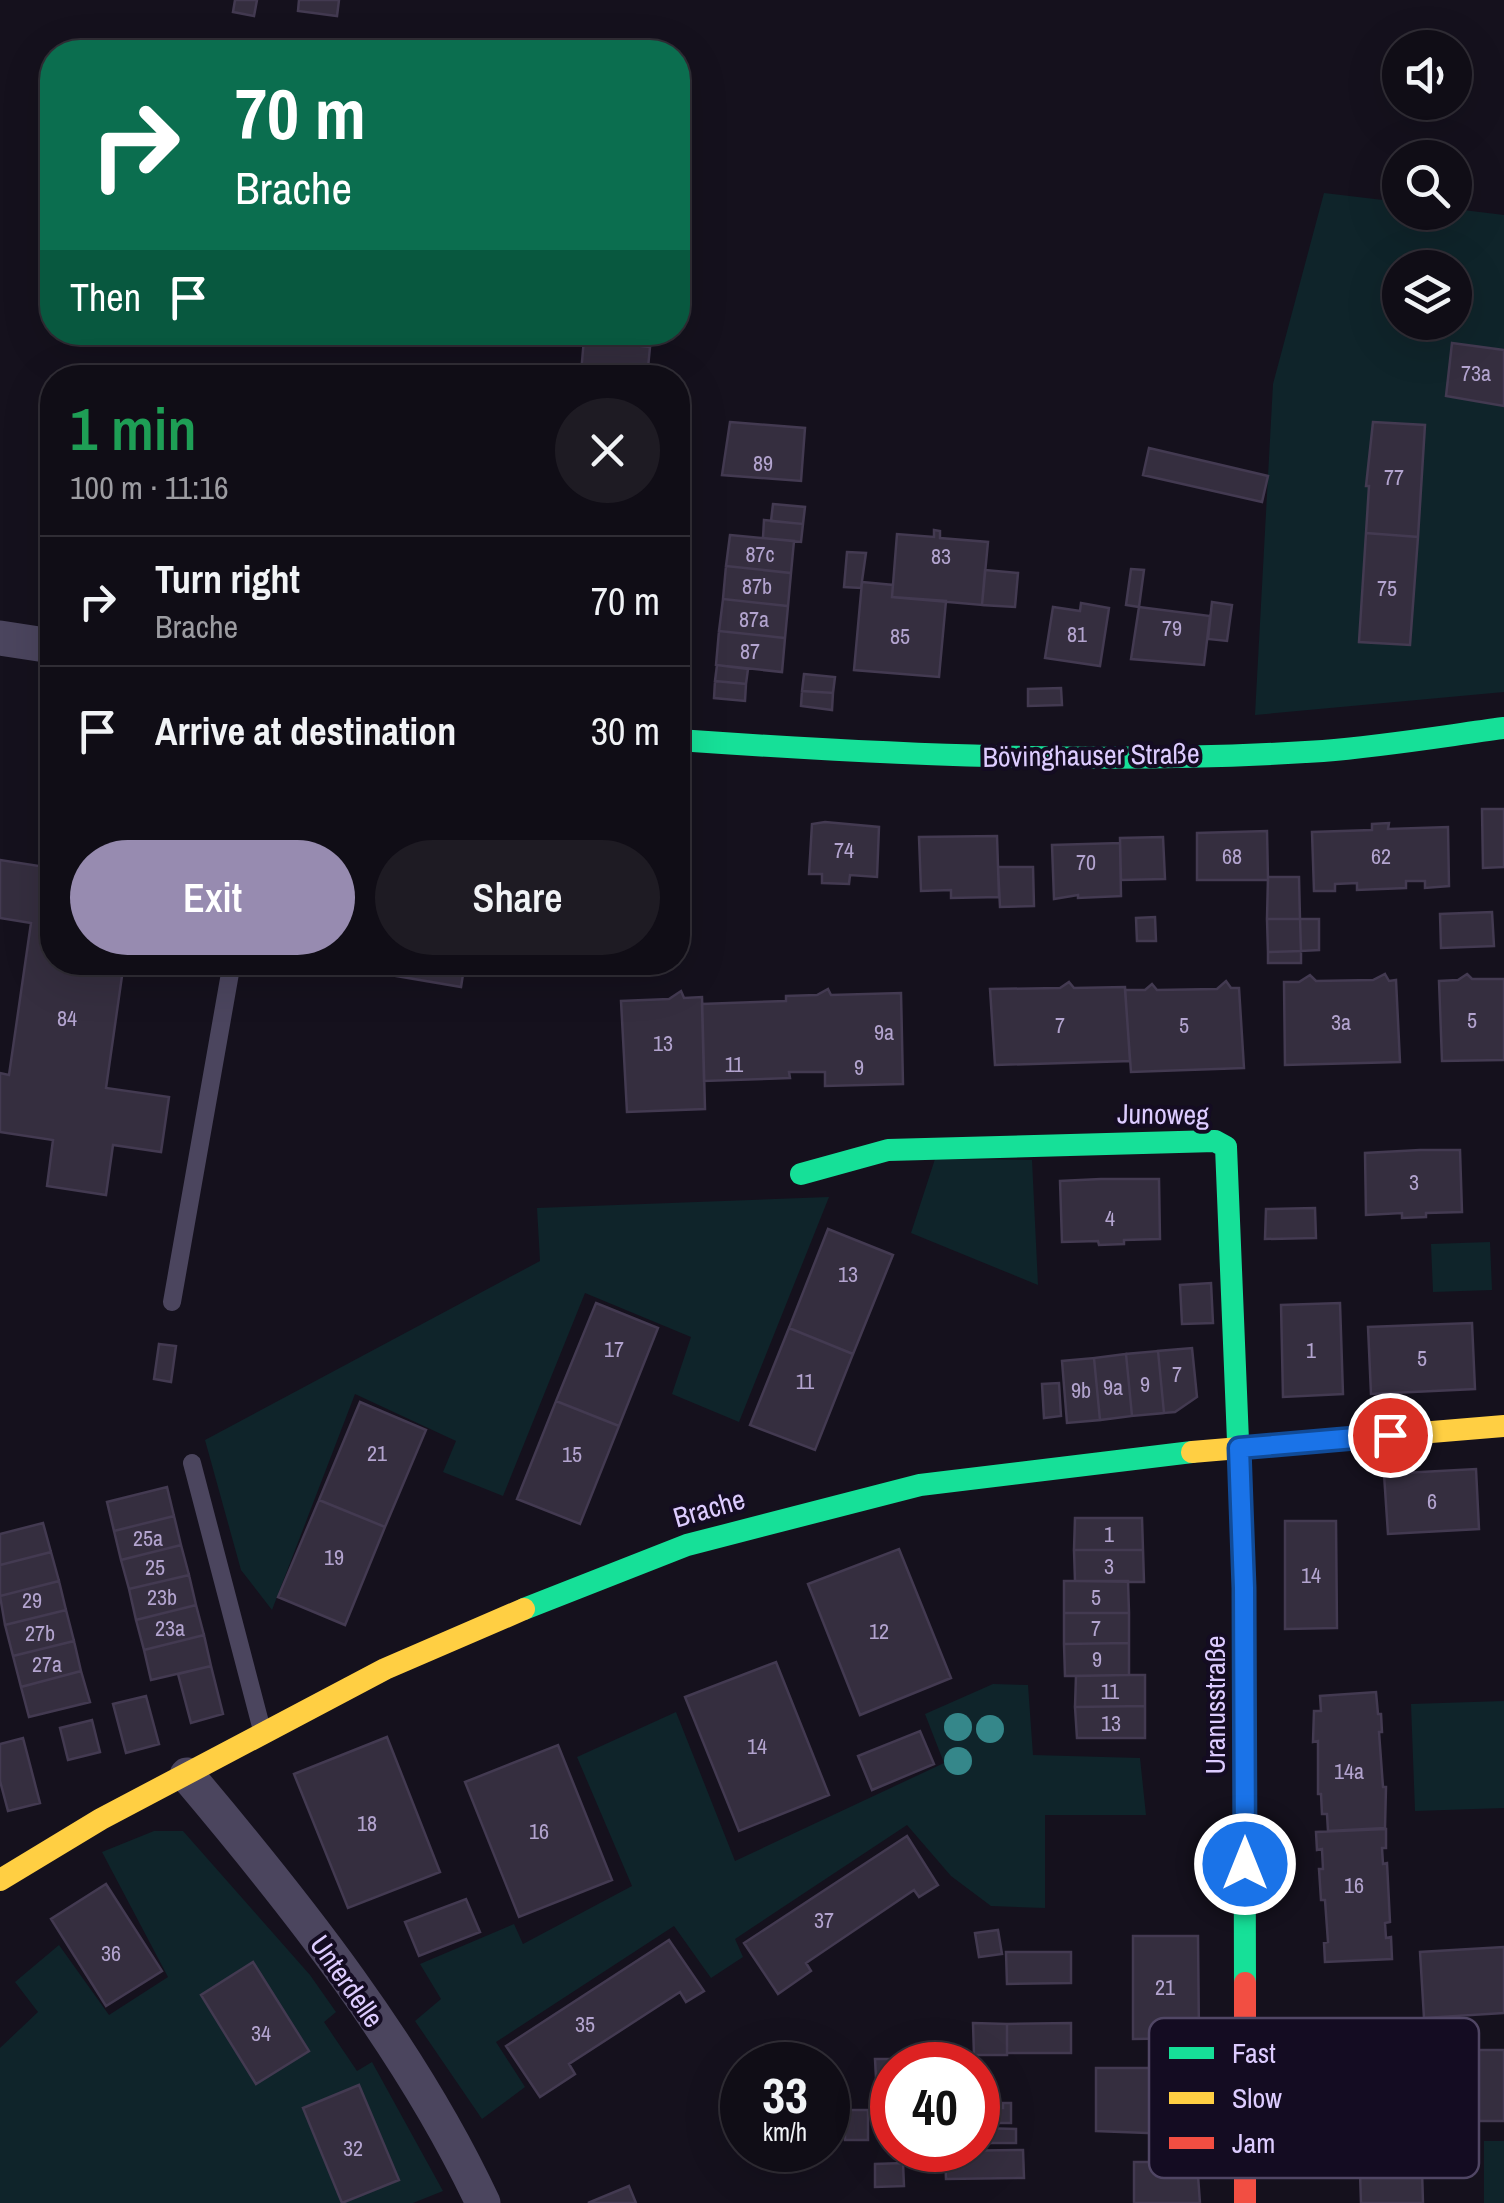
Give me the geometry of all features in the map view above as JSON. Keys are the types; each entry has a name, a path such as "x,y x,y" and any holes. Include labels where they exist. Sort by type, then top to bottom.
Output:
{"street":[{"path":"0,638 40,644"},
{"name":"Bövinghauser Straße","path":"690,741 924,756 1050,758 1302,752 1504,728"},
{"name":"Junoweg","path":"801,1174 888,1150 1214,1141 1226,1147 1239,1448"},
{"name":"Brache","path":"0,1880 100,1819 409,1658 687,1545 920,1485 1008,1472 1504,1426"},
{"name":"Uranusstraße","path":"1239,1448 1246,1680 1245,2018"},
{"name":"Unterdelle","path":"187,1775 328,1951 430,2102 483,2203"},
{"name":"Uranusstraße","path":"1245,2178 1245,2203"}],"lane":[{"path":"172,1302 230,975"},
{"path":"192,1464 263,1734"}],"shaded area":[{"path":"1324,193 1382,200 1382,230 1472,230 1472,211 1504,215 1504,692 1255,715 1273,384"},
{"path":"935,1159 1032,1160 1038,1285 911,1233"},
{"path":"829,1197 739,1422 672,1394 691,1337 585,1293 503,1496 443,1472 456,1441 355,1394 272,1610 241,1570 205,1440 540,1261 537,1208"},
{"path":"1490,1242 1492,1290 1433,1292 1431,1244"},
{"path":"993,1684 1028,1685 1033,1755 1140,1758 1146,1815 1045,1815 1045,1908 991,1906 951,1876 907,1825 735,1939 743,1957 711,1978 674,1926 496,2042 525,2087 482,2119 415,2021 441,1999 420,1964 514,1924 523,1944 632,1886 577,1757 676,1712 735,1861 944,1763 925,1714"},
{"path":"1504,1701 1504,1808 1415,1811 1411,1704"},
{"path":"154,1831 183,1831 310,1975 336,2012 324,2022 357,2071 372,2062 443,2191 413,2203 0,2203 0,2048 38,2012 15,1982 59,1945 109,2015 168,1977 102,1852"},
{"path":"1484,2141 1504,2141 1504,2203 1484,2203"}],"building":[{"path":"235,0 257,0 254,16 233,12"},
{"path":"299,0 339,0 337,16 298,11"},
{"path":"1452,343 1504,350 1504,406 1446,396"},
{"path":"583,345 650,347 648,365 582,365"},
{"path":"730,422 805,428 801,481 722,475"},
{"path":"1373,422 1425,425 1418,537 1366,533"},
{"path":"1149,448 1268,476 1262,502 1143,475"},
{"path":"773,504 805,507 803,524 771,521"},
{"path":"764,520 803,524 801,542 763,538"},
{"path":"934,530 940,531 940,538 988,542 982,605 892,597 897,534 934,537"},
{"path":"1366,533 1418,537 1410,645 1359,642"},
{"path":"730,535 794,541 791,573 726,566"},
{"path":"847,552 866,553 861,588 844,587"},
{"path":"726,566 791,573 788,606 723,599"},
{"path":"1131,569 1144,570 1139,607 1126,605"},
{"path":"985,570 1018,573 1015,607 982,605"},
{"path":"862,582 893,585 892,597 946,601 939,677 854,670"},
{"path":"723,599 788,606 785,638 719,631"},
{"path":"1212,602 1232,605 1227,641 1208,639"},
{"path":"1081,603 1109,608 1100,666 1045,658 1053,607 1080,611"},
{"path":"1139,607 1210,616 1204,665 1131,659"},
{"path":"719,631 785,638 782,672 716,665"},
{"path":"717,665 748,669 746,684 715,681"},
{"path":"804,674 835,677 833,693 802,691"},
{"path":"715,681 746,684 745,701 714,698"},
{"path":"1061,688 1062,705 1028,706 1028,689"},
{"path":"802,691 833,693 832,710 801,706"},
{"path":"1482,809 1504,809 1504,867 1483,868"},
{"path":"1389,823 1388,829 1448,827 1449,886 1425,888 1425,881 1406,881 1406,888 1357,890 1357,883 1335,884 1335,891 1314,891 1312,832 1372,830 1372,824"},
{"path":"812,824 879,827 877,877 850,875 849,884 822,883 822,874 809,874"},
{"path":"1267,831 1268,880 1197,880 1197,833"},
{"path":"997,836 999,897 951,898 951,890 921,891 919,837"},
{"path":"1163,837 1165,879 1121,880 1120,838"},
{"path":"1120,843 1121,896 1054,899 1052,845"},
{"path":"0,860 40,866 40,975 122,975 106,1088 169,1097 161,1152 113,1145 106,1195 47,1186 53,1140 0,1132 0,1073 9,1075 31,923 0,918"},
{"path":"998,867 1033,867 1034,906 1000,907"},
{"path":"1268,877 1299,877 1300,919 1267,919"},
{"path":"1492,912 1494,946 1441,948 1440,914"},
{"path":"1155,917 1156,941 1137,941 1136,918"},
{"path":"1267,919 1300,919 1301,951 1268,952"},
{"path":"1300,919 1319,919 1319,950 1301,951"},
{"path":"1301,951 1301,963 1268,963 1268,952"},
{"path":"1385,974 1389,981 1396,980 1400,1062 1285,1065 1284,982 1299,982 1310,975 1316,981 1373,980"},
{"path":"1467,974 1472,979 1504,979 1504,1060 1442,1061 1439,981 1458,980"},
{"path":"390,975 463,975 461,987"},
{"path":"1226,981 1231,988 1239,988 1244,1068 1131,1072 1125,990 1145,990 1152,984 1157,990 1217,989"},
{"path":"1069,982 1074,988 1125,987 1130,1061 995,1065 990,989 1060,988"},
{"path":"828,989 831,995 901,993 903,1084 825,1086 825,1072 789,1072 790,1078 704,1081 702,1004 786,1001 786,996 817,995"},
{"path":"681,991 684,998 702,997 705,1109 627,1112 621,1001 669,999"},
{"path":"1460,1150 1462,1212 1402,1218 1402,1213 1366,1215 1365,1153"},
{"path":"1159,1179 1160,1239 1099,1245 1098,1241 1062,1242 1060,1181"},
{"path":"1315,1208 1316,1238 1265,1239 1266,1209"},
{"path":"828,1229 893,1255 853,1354 789,1328"},
{"path":"1211,1283 1213,1323 1182,1324 1180,1285"},
{"path":"596,1303 658,1328 619,1426 556,1401"},
{"path":"1340,1303 1343,1394 1283,1397 1281,1305"},
{"path":"1472,1323 1475,1389 1371,1394 1368,1327"},
{"path":"789,1328 853,1354 815,1450 750,1425"},
{"path":"159,1344 176,1346 171,1382 154,1379"},
{"path":"1192,1348 1197,1397 1175,1412 1164,1413 1158,1351"},
{"path":"1158,1351 1164,1413 1132,1416 1126,1354"},
{"path":"1126,1354 1132,1416 1100,1420 1094,1358"},
{"path":"1094,1358 1100,1420 1067,1423 1062,1361"},
{"path":"1059,1383 1061,1416 1044,1418 1042,1384"},
{"path":"556,1401 619,1426 580,1524 517,1499"},
{"path":"360,1402 426,1430 385,1527 319,1500"},
{"path":"1476,1469 1479,1529 1388,1534 1384,1474"},
{"path":"167,1487 174,1516 114,1531 107,1502"},
{"path":"319,1500 385,1527 345,1625 278,1597"},
{"path":"174,1516 181,1545 121,1560 114,1531"},
{"path":"1075,1518 1142,1518 1143,1550 1074,1550"},
{"path":"1285,1521 1336,1521 1337,1628 1285,1629"},
{"path":"43,1523 51,1552 0,1565 0,1534"},
{"path":"181,1545 189,1575 129,1589 121,1560"},
{"path":"899,1549 951,1678 860,1715 808,1584"},
{"path":"1074,1550 1143,1550 1144,1582 1075,1581"},
{"path":"51,1552 59,1581 0,1596 0,1565"},
{"path":"189,1575 196,1605 136,1620 129,1589"},
{"path":"59,1581 66,1610 5,1625 0,1596"},
{"path":"1064,1581 1128,1581 1129,1613 1064,1613"},
{"path":"196,1605 204,1635 144,1650 136,1620"},
{"path":"66,1610 74,1641 13,1656 5,1625"},
{"path":"1064,1613 1129,1613 1129,1643 1064,1644"},
{"path":"204,1635 211,1666 151,1680 144,1650"},
{"path":"74,1641 81,1671 21,1687 13,1656"},
{"path":"1129,1643 1129,1675 1065,1676 1064,1644"},
{"path":"776,1662 829,1795 739,1831 685,1697"},
{"path":"211,1666 223,1714 191,1723 178,1674"},
{"path":"81,1671 90,1702 29,1717 21,1687"},
{"path":"1145,1675 1145,1706 1075,1707 1076,1676"},
{"path":"1376,1692 1386,1787 1385,1828 1328,1831 1327,1814 1322,1814 1318,1794 1314,1711 1321,1711 1320,1696"},
{"path":"146,1696 159,1744 126,1753 113,1704"},
{"path":"1145,1706 1145,1738 1077,1738 1075,1707"},
{"path":"92,1720 100,1752 68,1760 60,1728"},
{"path":"920,1731 934,1764 872,1790 858,1756"},
{"path":"387,1737 440,1872 348,1908 294,1774"},
{"path":"23,1738 40,1803 8,1811 0,1781 0,1744"},
{"path":"558,1745 612,1880 519,1917 465,1782"},
{"path":"1386,1829 1386,1848 1382,1848 1383,1864 1387,1863 1390,1922 1385,1923 1386,1938 1391,1937 1392,1959 1325,1962 1324,1943 1328,1942 1319,1869 1323,1869 1322,1849 1317,1850 1316,1832"},
{"path":"907,1836 938,1885 919,1897 914,1890 806,1963 811,1971 778,1994 744,1943"},
{"path":"106,1884 162,1971 106,2006 51,1919"},
{"path":"466,1899 480,1932 419,1956 405,1922"},
{"path":"998,1930 1002,1954 979,1957 975,1933"},
{"path":"1133,1936 1198,1936 1199,2018 1149,2018 1149,2039 1133,2039"},
{"path":"669,1940 704,1991 686,2002 680,1992 569,2064 575,2074 540,2097 506,2046"},
{"path":"1504,1947 1504,2013 1424,2018 1420,1952"},
{"path":"1006,1952 1071,1952 1071,1983 1007,1984"},
{"path":"253,1962 309,2051 256,2084 201,1995"},
{"path":"973,2023 1007,2024 1007,2055 1000,2055 1000,2042 974,2042"},
{"path":"1071,2023 1071,2053 1007,2053 1007,2024"},
{"path":"1479,2050 1504,2050 1504,2121 1479,2121"},
{"path":"1096,2068 1149,2068 1149,2133 1096,2131"},
{"path":"359,2085 399,2180 342,2203 303,2108"},
{"path":"1003,2103 1011,2103 1011,2123 1000,2123"},
{"path":"850,2110 868,2110 868,2140 850,2140"},
{"path":"1000,2129 1016,2129 1016,2143 1000,2143"},
{"path":"1000,2150 1023,2150 1024,2178 946,2179 946,2172 1000,2172"},
{"path":"1134,2162 1149,2162 1149,2178 1198,2178 1200,2203 1134,2203"},
{"path":"875,2172 903,2172 904,2186 875,2187"},
{"path":"1360,2178 1422,2178 1423,2203 1361,2203"},
{"path":"629,2186 636,2203 588,2203"}],"traffic: fast":[{"path":"690,741 920,754 1162,757 1323,751 1504,728"},
{"path":"801,1174 888,1150 1215,1141 1226,1147 1244,1588 1245,1983"},
{"path":"524,1609 687,1545 920,1485 1192,1452"}],"traffic: slow":[{"path":"1192,1452 1504,1426"},
{"path":"0,1880 101,1819 385,1669 524,1609"}],"traffic: jam":[{"path":"1245,1983 1245,2018"},
{"path":"1245,2178 1245,2203"}],"route":[{"path":"1245,1864 1246,1680 1239,1448 1390,1435"}]}
